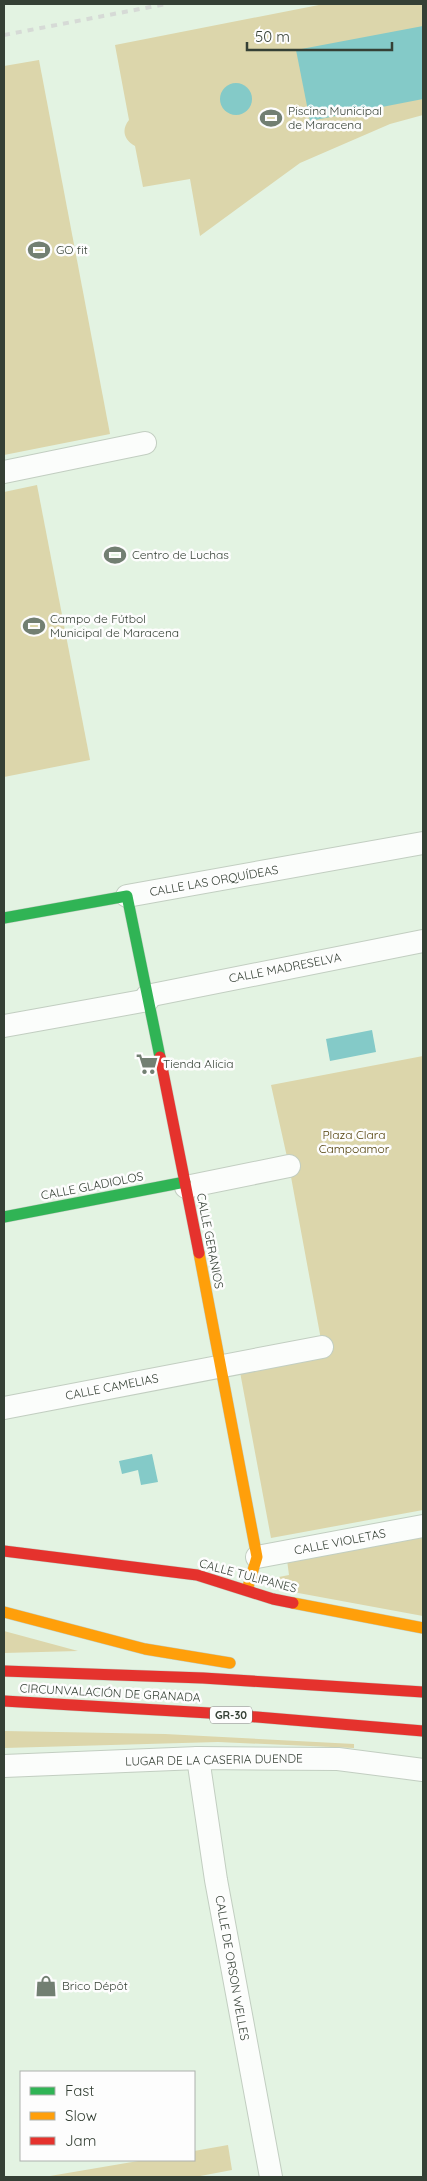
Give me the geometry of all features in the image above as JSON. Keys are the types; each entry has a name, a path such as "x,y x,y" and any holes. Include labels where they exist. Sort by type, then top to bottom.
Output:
{"main road":[{"name":"CALLE LAS ORQUÍDEAS","path":"4,918 127,896"},
{"name":"CALLE GERANIOS","path":"127,896 221,1367 256,1557 247,1590"},
{"name":"CALLE GLADIOLOS","path":"4,1217 185,1184"},
{"name":"CALLE TULIPANES","path":"4,1551 197,1575 273,1599 423,1628"},
{"path":"4,1612 86,1636 206,1660 244,1664"},
{"path":"261,1671 296,1683"},
{"name":"CIRCUNVALACIÓN DE GRANADA","path":"4,1672 203,1678 423,1692"},
{"name":"CIRCUNVALACIÓN DE GRANADA","path":"4,1701 280,1718 423,1731"},
{"path":"12,1712 39,1702"}],"street":[{"path":"4,472 145,443"},
{"name":"CALLE LAS ORQUÍDEAS","path":"127,896 423,843"},
{"name":"CALLE MADRESELVA","path":"4,1026 423,941"},
{"path":"185,1184 289,1166"},
{"path":"221,1367 322,1348"},
{"name":"CALLE CAMELIAS","path":"4,1408 221,1367"},
{"name":"CALLE VIOLETAS","path":"256,1557 423,1526"},
{"name":"LUGAR DE LA CASERIA DUENDE","path":"4,1766 198,1758 338,1759 423,1770"},
{"name":"CALLE DE ORSON WELLES","path":"198,1758 216,1880 271,2177"}],"green space":[{"name":"Piscina Municipal de Maracena","path":"324,4 423,4 423,115 390,124 300,163 200,236 190,179 143,187 135,146 128,141 124,131 129,120 115,45"},
{"name":"GO fit","path":"39,60 110,434 4,455 4,66"},
{"name":"Campo de Fútbol Municipal de Maracena","path":"37,485 90,760 4,777 4,492"},
{"name":"Plaza Clara Campoamor","path":"423,1056 423,1510 271,1538 240,1372 324,1356 289,1166 271,1085"},
{"path":"423,1536 423,1616 282,1590 279,1577 289,1575 287,1560"},
{"path":"4,1631 78,1651 4,1653"},
{"path":"4,1731 165,1734 354,1744 354,1748 218,1742 4,1748"},
{"path":"228,2145 232,2170 195,2177 44,2177 138,2161 195,2161 195,2151"}],"water":[{"name":"Piscina Municipal de Maracena","path":"423,26 423,99 310,121 296,50"},
{"path":"236,83 242,84 247,88 251,93 251,105 247,110 242,114 236,115 230,114 225,110 221,105 220,99 221,93 225,88 230,84"},
{"path":"372,1030 376,1052 330,1061 326,1039"},
{"path":"152,1454 158,1482 141,1485 138,1470 122,1474 119,1461"}],"railway":[{"path":"4,35 166,4"}],"traffic: fast":[{"path":"4,918 127,896 160,1057"},
{"path":"4,1217 185,1182"}],"traffic: slow":[{"path":"199,1253 257,1557 247,1590"},
{"path":"293,1603 423,1628"},
{"path":"4,1612 145,1649 230,1663"}],"traffic: jam":[{"path":"160,1057 199,1253"},
{"path":"4,1551 197,1575 273,1599 293,1603"},
{"path":"4,1671 203,1678 423,1692"},
{"path":"4,1701 209,1713 423,1731"}],"place":[{"name":"Piscina Municipal de Maracena","path":"271,118"},
{"name":"GO fit","path":"39,250"},
{"name":"Centro de Luchas","path":"115,555"},
{"name":"Campo de Fútbol Municipal de Maracena","path":"34,626"},
{"name":"Tienda Alicia","path":"147,1064"},
{"name":"Brico Dépôt","path":"46,1986"}]}
